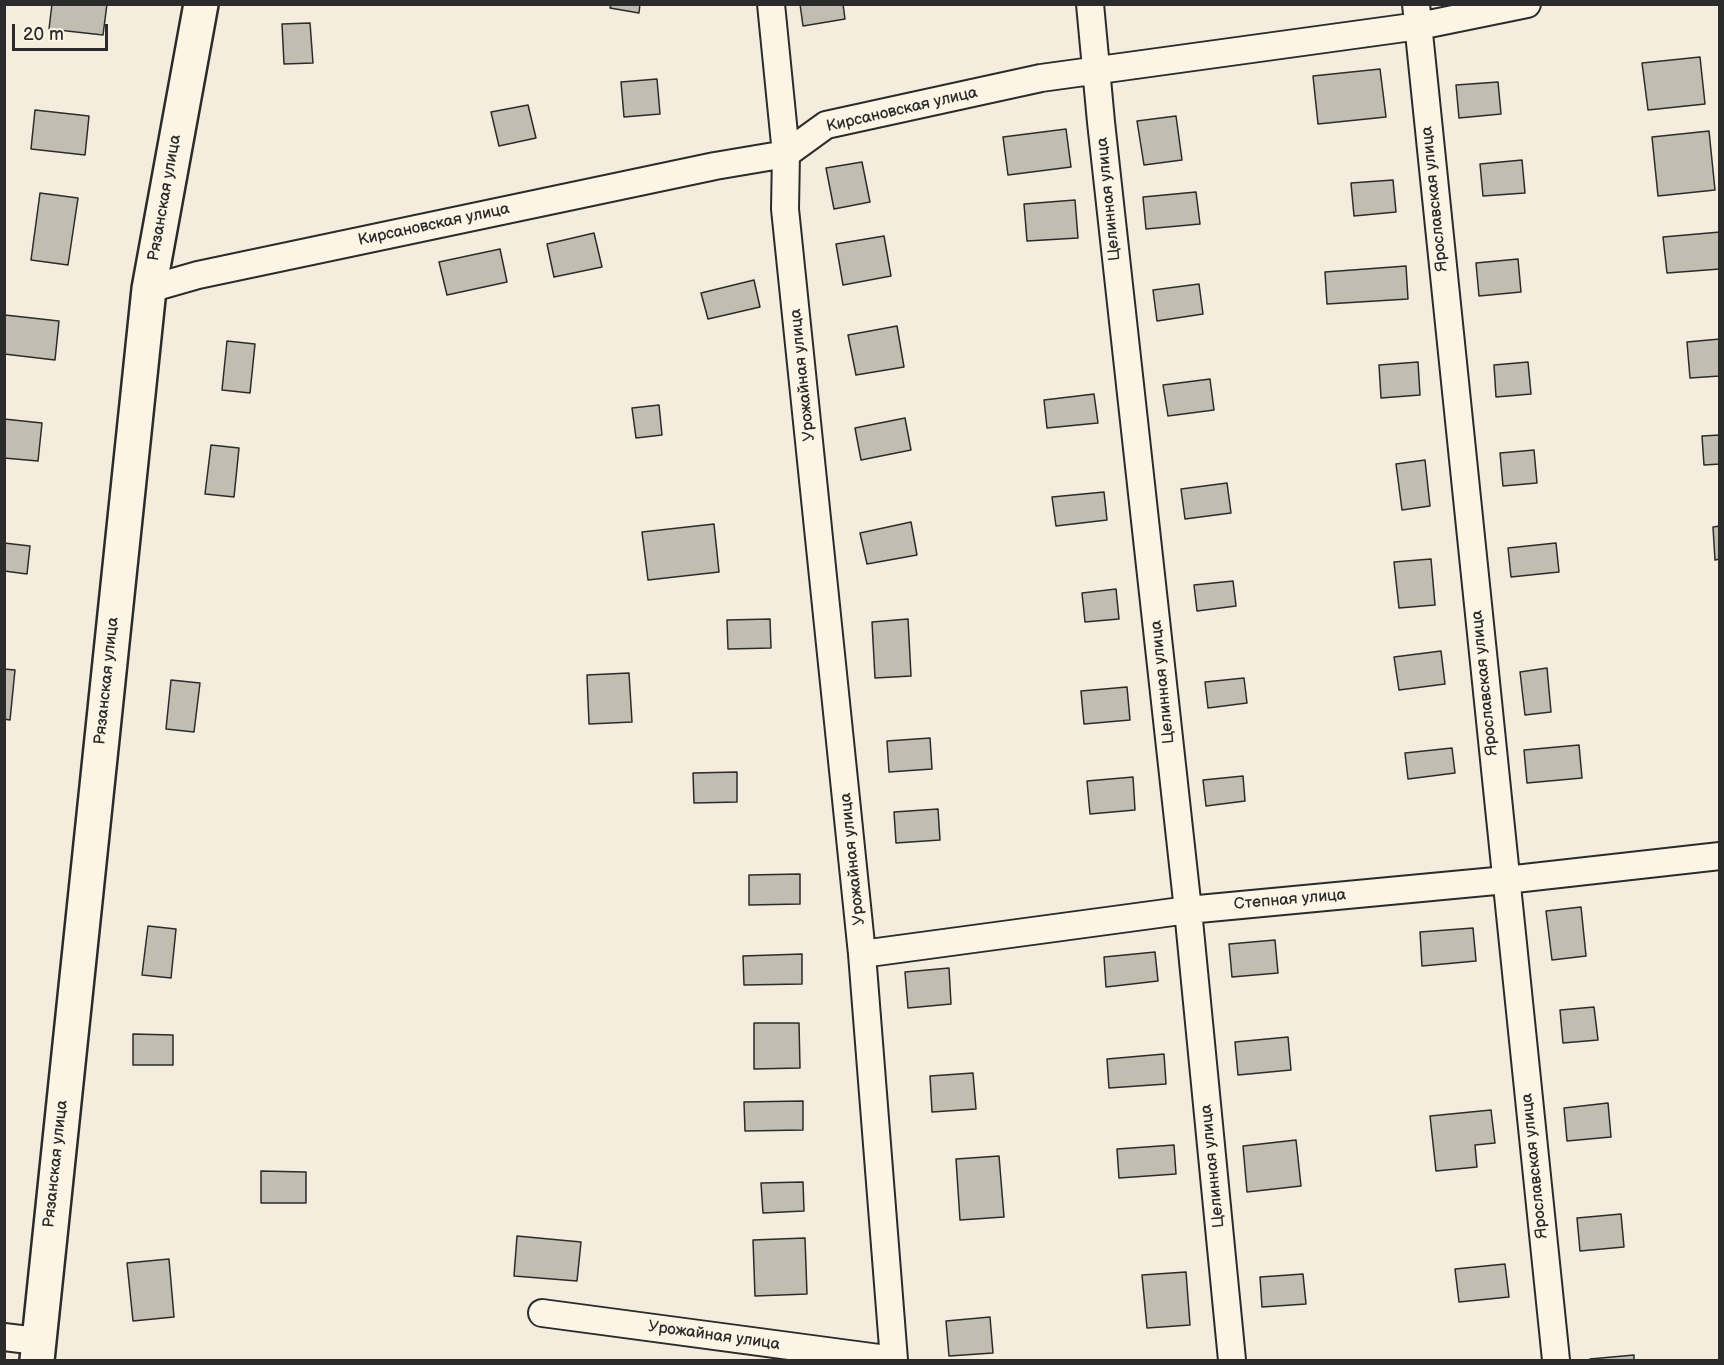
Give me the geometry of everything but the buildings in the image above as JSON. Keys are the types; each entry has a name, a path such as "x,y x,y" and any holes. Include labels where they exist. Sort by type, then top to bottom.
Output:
{"main road":[{"name":"Рязанская улица","path":"37,1351 149,289 201,4"}],"street":[{"name":"Урожайная улица","path":"542,1313 894,1360 862,954 785,209 786,154 771,4"},
{"name":"Целинная улица","path":"1090,4 1188,910 1232,1360"},
{"name":"Кирсановская улица","path":"149,289 244,266 715,166 786,154 826,125 1041,78 1098,72 1418,15 1527,4"},
{"name":"Ярославская улица","path":"1418,15 1556,1360"},
{"name":"Степная улица","path":"862,954 1188,910 1506,880 1719,856"},
{"path":"4,1337 37,1351"}]}
